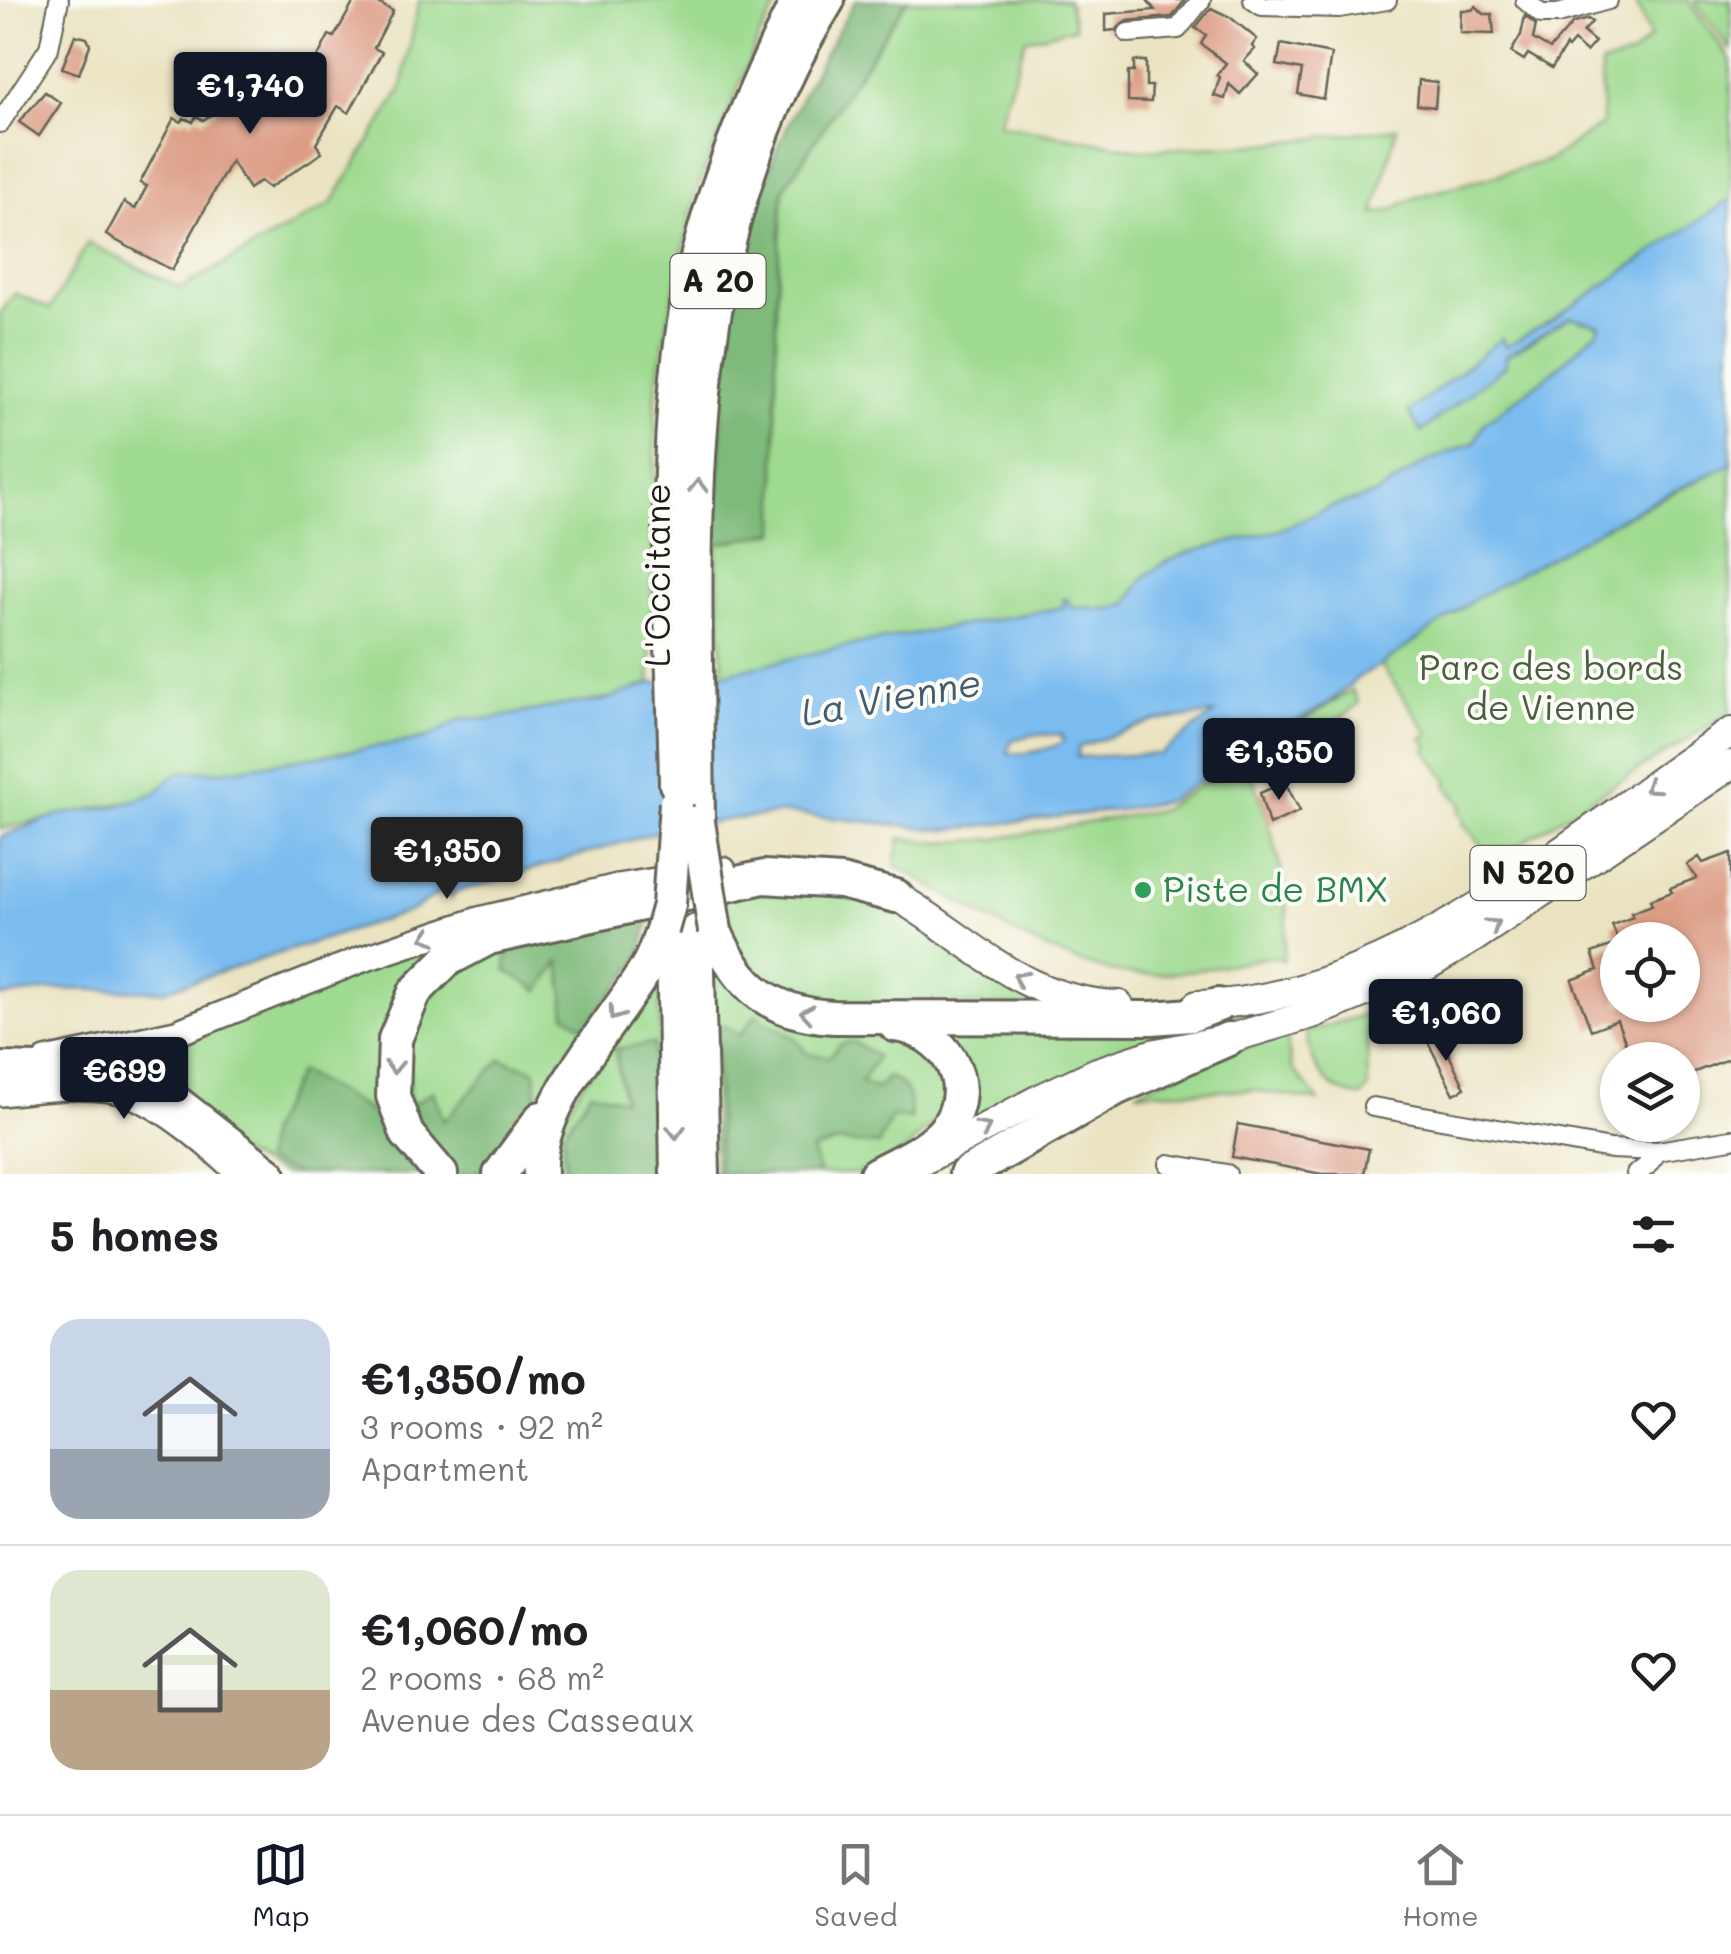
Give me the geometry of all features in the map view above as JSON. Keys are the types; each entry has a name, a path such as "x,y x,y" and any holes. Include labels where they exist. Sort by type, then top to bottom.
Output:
{"highway":[{"name":"L'Occitane","path":"687,813 677,393 686,312 698,254 723,170 745,112 798,0"},
{"name":"L'Occitane","path":"684,584 708,341 724,253 739,196 767,120 792,64 828,0"},
{"path":"687,813 669,905 687,930 731,963 750,987 764,998 801,1014 1152,1018 1192,1015 1218,1005"},
{"path":"677,1174 687,930 687,813"},
{"path":"442,1174 407,1134 392,1096 395,1038 415,992 447,960 489,938 764,877 841,882 896,896"},
{"path":"500,1174 650,962 687,930"},
{"path":"687,930 703,1174"},
{"path":"860,1016 932,1036 950,1060 957,1080 957,1100 948,1126 920,1150 876,1174"},
{"path":"966,1174 1118,1088 1228,1039"},
{"path":"0,1069 112,1072 159,1089 268,1174"},
{"path":"540,1174 539,1153 570,1078"}],"main road":[{"name":"N 520","path":"896,896 994,963 1048,993 1103,1004 1218,1005 1308,984 1402,948 1478,908 1731,732"},
{"name":"N 520","path":"898,1174 1098,1072 1152,1054 1228,1039 1312,1014 1423,968 1731,765"},
{"path":"0,1069 176,1033 360,960 479,920 618,887 764,864 845,870 896,896"},
{"path":"0,1092 74,1086 132,1094 178,1122 241,1174"}],"street":[{"path":"0,123 49,48 60,0"},
{"path":"1128,33 1178,29 1201,0"},
{"path":"1252,0 1262,6 1339,8 1387,0"},
{"path":"1526,0 1540,14 1558,14 1608,0"},
{"path":"1373,1106 1611,1150 1658,1151 1731,1139"},
{"path":"1636,1174 1658,1151"},
{"path":"1169,1164 1227,1174"}],"green space":[{"path":"419,0 780,0 759,37 696,192 667,326 656,391 650,689 0,829 0,314 15,293 50,309 88,243 181,288 332,203 401,90"},
{"path":"856,0 907,0 783,190 776,303 776,532 716,544 727,362 740,271 751,227 783,135"},
{"path":"907,0 1068,0 1075,28 1026,39 998,124 1141,150 1266,144 1397,128 1374,214 1414,198 1550,160 1602,124 1601,65 1631,56 1650,38 1635,0 1688,0 1731,60 1731,199 1557,317 1505,348 1502,339 1409,413 1422,432 1506,357 1570,317 1600,325 1549,375 1484,423 1475,442 1426,462 1375,495 1331,507 1280,530 1166,562 1145,576 1127,603 1110,609 1065,607 841,647 723,674 716,544 776,532 776,303 783,190"},
{"path":"1694,0 1731,0 1731,50"},
{"name":"Parc des bords de Vienne","path":"1731,464 1731,712 1494,860 1463,823 1459,811 1463,807 1426,750 1429,747 1422,738 1429,734 1381,665 1476,598 1574,542"},
{"path":"1352,690 1359,703 1346,714 1250,772 1283,879 1287,912 1283,961 1276,956 1149,974 1103,969 1073,960 1010,931 895,865 900,838 940,843 996,839 1161,810"},
{"path":"841,888 903,915 1004,985 1057,1007 797,1003 741,967 720,894"},
{"path":"651,911 569,1061 499,1165 489,1174 455,1174 423,1134 409,1094 410,1034 424,1002 460,962"},
{"path":"651,911 640,958 586,1028 566,1015 560,961 539,991 506,970 508,939"},
{"path":"487,925 395,1014 424,1174 283,1174 43,1065"},
{"path":"710,937 732,978 897,1029 933,1046 950,1107 901,1154 857,1174 715,1174"},
{"path":"660,974 658,1174 551,1174 555,1135 577,1092"},
{"path":"1284,1004 1285,1009 1164,1039 959,1132 933,1021 1166,1024"},
{"path":"1367,1014 1368,1088 1362,1096 1338,1090 1322,1076 1306,1032"},
{"path":"756,1015 796,1039 806,1053 829,1057 840,1044 853,1041 877,1057 861,1082 876,1089 888,1077 900,1084 909,1099 911,1119 892,1117 878,1145 839,1142 812,1150 820,1174 719,1174 716,1030 724,1025 740,1035"},
{"path":"1286,1036 1292,1068 1319,1101 1253,1090 1136,1092 1218,1055"},
{"path":"654,1043 650,1174 565,1174 563,1133 591,1091 623,1100 615,1049"},
{"path":"501,1059 535,1070 538,1106 499,1165 473,1174 455,1174 423,1134 412,1105 433,1091 444,1121"},
{"path":"299,1071 380,1117 393,1148 424,1174 296,1174 266,1162 268,1132"}],"water":[{"name":"La Vienne","path":"1731,199 1731,464 1646,504 1476,598 1360,676 1329,703 1168,801 945,830 785,813 726,820 654,833 453,893 451,898 442,891 411,911 162,991 59,989 0,997 0,837 57,815 121,805 156,793 183,771 222,771 425,739 463,718 490,719 602,701 651,683 723,674 841,647 1064,607 1063,599 1071,607 1110,609 1127,604 1145,576 1166,562 1280,530 1331,507 1375,495 1426,462 1475,442 1484,423 1549,375 1600,325 1570,317 1506,356 1506,365 1421,432 1409,412 1502,338 1505,347 1557,317","holes":["1214,714 1160,754 1077,757 1079,747 1155,721","1061,734 1063,742 1050,747 1008,753 1012,740"]}],"building":[{"path":"355,0 372,0 393,11 374,48 382,52 349,113 338,106 316,144 322,153 269,188 260,181 249,189 231,161 172,270 106,235 124,202 135,209 147,186 140,183 174,118 193,122 196,116 203,120 220,109 220,99 234,90 238,97 290,63 294,69 304,62 310,72 329,35 334,37"},
{"path":"1147,0 1185,0 1172,17 1126,21 1116,30 1106,31 1106,14 1155,10"},
{"path":"1476,6 1484,14 1492,14 1494,34 1460,33 1461,10"},
{"path":"1211,8 1230,17 1257,39 1252,46 1255,49 1244,61 1258,74 1240,94 1229,84 1225,99 1214,96 1220,77 1217,75 1226,63 1201,44 1206,35 1195,28"},
{"path":"1525,16 1536,25 1533,39 1550,49 1573,23 1588,19 1592,22 1583,32 1595,42 1586,52 1574,41 1566,46 1552,68 1528,54 1524,60 1511,52 1521,35"},
{"path":"75,35 87,38 90,45 79,74 62,68"},
{"path":"1281,44 1331,54 1324,99 1298,94 1302,70 1277,65"},
{"path":"1134,61 1146,61 1146,86 1152,86 1151,102 1128,101 1128,72 1134,72"},
{"path":"1419,80 1437,82 1435,107 1417,105"},
{"path":"45,92 61,103 39,136 19,122"},
{"path":"1285,782 1300,811 1269,825 1260,793"},
{"path":"1731,853 1731,1058 1700,1070 1700,1042 1625,1042 1618,1022 1700,1022 1700,922 1620,922 1652,905 1650,900 1672,892 1670,888 1697,878 1687,865 1699,857 1703,863"},
{"path":"1600,950 1600,1022 1612,1022 1591,1030 1572,980 1598,970 1592,953"},
{"path":"1439,1034 1465,1088 1454,1094 1427,1040"},
{"path":"1238,1124 1369,1149 1364,1174 1322,1174 1232,1157"}],"place":[{"name":"Piste de BMX","path":"1143,890"}]}
